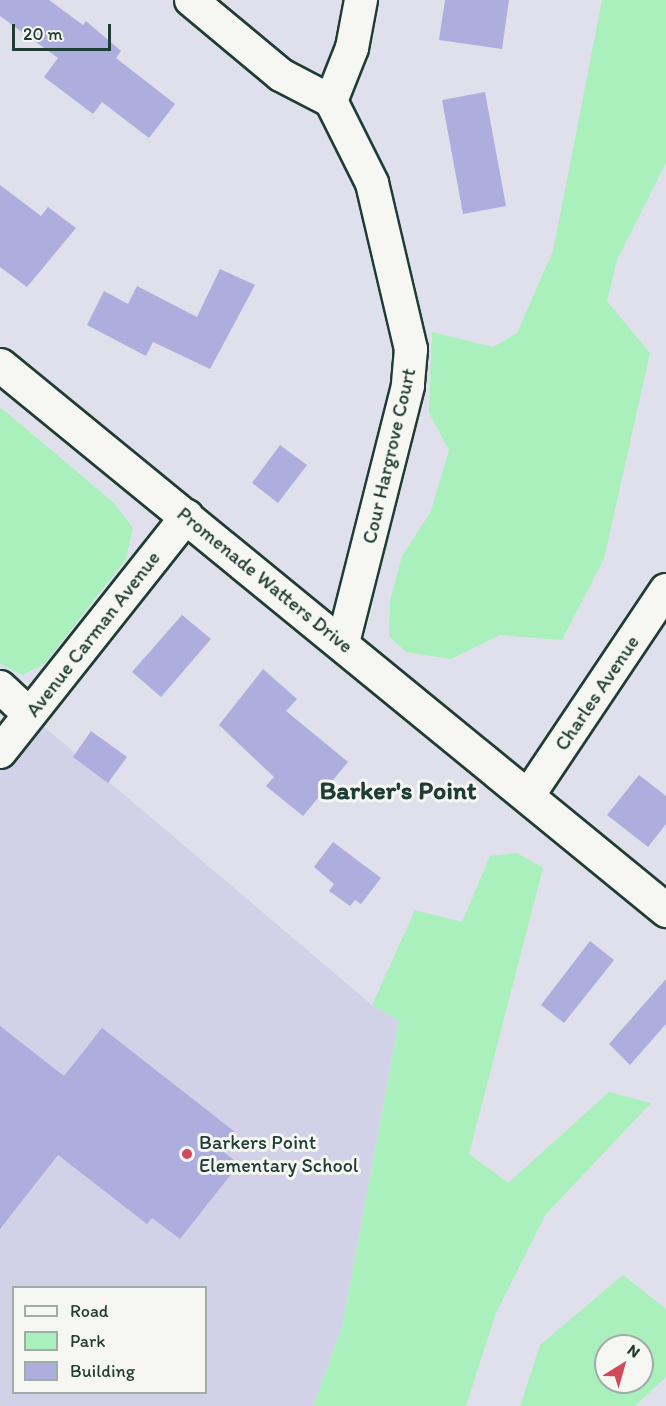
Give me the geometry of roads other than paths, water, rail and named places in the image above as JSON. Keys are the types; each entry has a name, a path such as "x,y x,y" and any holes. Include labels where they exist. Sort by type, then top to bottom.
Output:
{"main road":[{"name":"Promenade Watters Drive","path":"0,365 343,643 666,910"}],"street":[{"path":"190,0 281,75 331,101 352,48 361,0"},
{"name":"Cour Hargrove Court","path":"331,101 372,183 411,349 408,386 343,643"},
{"name":"Avenue Carman Avenue","path":"0,752 186,516"},
{"name":"Charles Avenue","path":"528,796 666,590"},
{"path":"0,687 29,714"}],"place":[{"name":"Barkers Point Elementary School","path":"187,1154"}],"district":[{"name":"Barker's Point","path":"398,791"}]}
